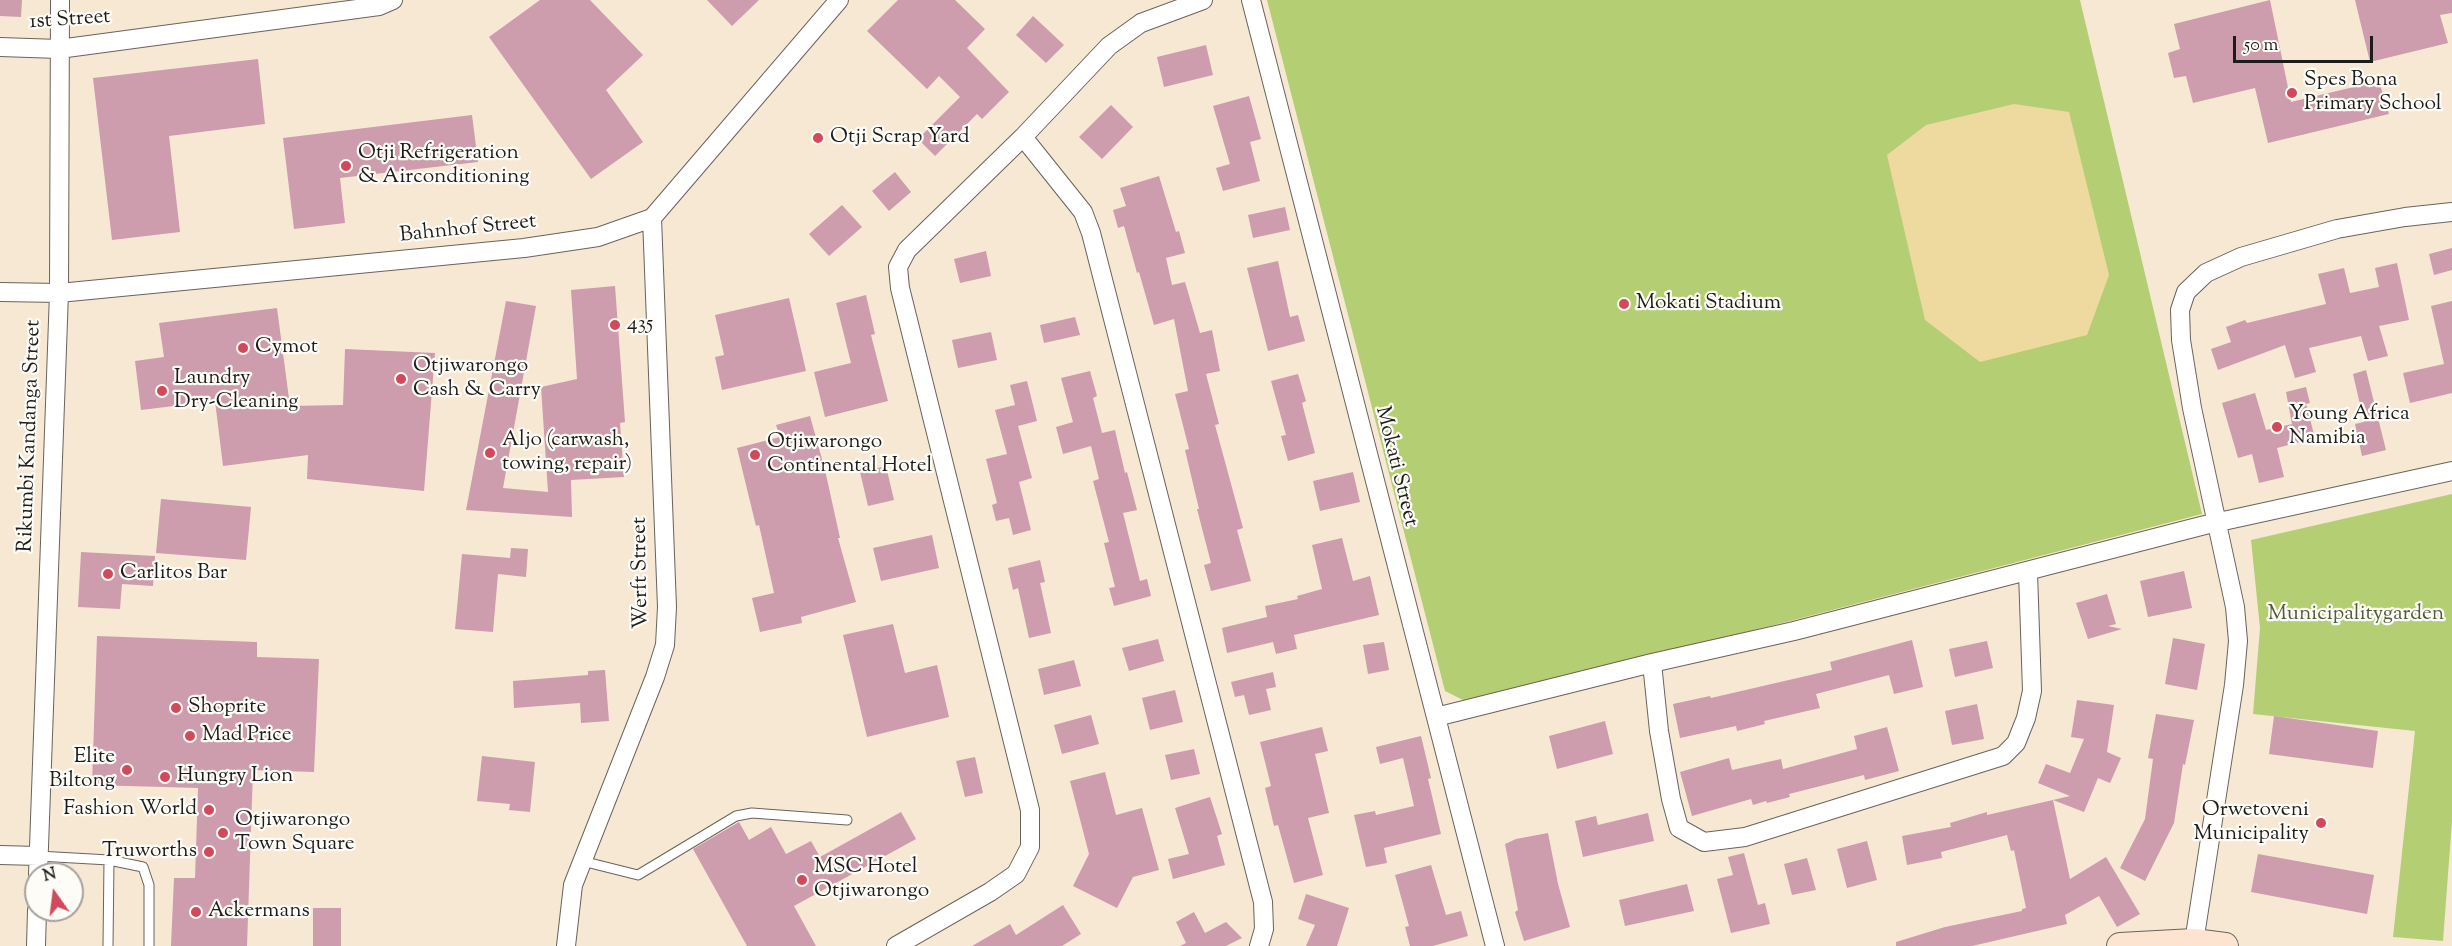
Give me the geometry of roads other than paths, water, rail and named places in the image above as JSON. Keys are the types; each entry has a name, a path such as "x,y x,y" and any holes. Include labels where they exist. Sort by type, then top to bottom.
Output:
{"street":[{"name":"Rikumbi Kandanga Street","path":"38,862 59,293 60,0"},
{"name":"1st Street","path":"0,47 59,49 379,6 393,0"},
{"name":"Bahnhof Street","path":"0,292 59,293 524,248 598,237 652,218 839,0"},
{"path":"896,946 990,892 1016,874 1030,847 1030,810 900,288 898,267 907,250 1023,137 1108,46 1141,23 1203,0"},
{"name":"Mokati Street","path":"1251,0 1495,946"},
{"path":"1023,137 1083,212 1091,233 1263,902 1264,929 1258,946"},
{"path":"2194,942 2234,685 2238,641 2235,607 2192,408 2181,340 2180,310 2186,292 2205,273 2241,257 2337,229 2405,217 2452,212"},
{"name":"Werft Street","path":"566,946 573,885 655,677 665,645 667,607 652,218"},
{"path":"1436,717 1652,663 1794,631 2218,522 2452,471"},
{"path":"1652,663 1659,731 1671,799 1679,828 1704,842 1745,837 2003,756 2016,743 2026,718 2032,691 2028,572"},
{"path":"0,855 27,862"},
{"path":"36,946 37,922"},
{"path":"2120,946 2194,942 2225,946"}],"lane":[{"path":"582,861 638,875 736,816 752,813 847,820"},
{"path":"80,862 108,860 143,867 149,885 150,946"},
{"path":"108,860 108,946"}],"place":[{"name":"Spes Bona Primary School","path":"2292,93"},
{"name":"Otji Scrap Yard","path":"818,138"},
{"name":"Otji Refrigeration & Airconditioning","path":"346,166"},
{"name":"Mokati Stadium","path":"1624,304"},
{"name":"435","path":"615,325"},
{"name":"Cymot","path":"243,348"},
{"name":"Otjiwarongo Cash & Carry","path":"401,379"},
{"name":"Laundry Dry-Cleaning","path":"162,391"},
{"name":"Young Africa Namibia","path":"2277,427"},
{"name":"Aljo (carwash, towing, repair)","path":"490,453"},
{"name":"Otjiwarongo Continental Hotel","path":"755,455"},
{"name":"Carlitos Bar","path":"108,574"},
{"name":"Shoprite","path":"176,708"},
{"name":"Mad Price","path":"190,736"},
{"name":"Elite Biltong","path":"127,770"},
{"name":"Hungry Lion","path":"165,777"},
{"name":"Fashion World","path":"209,810"},
{"name":"Orwetoveni Municipality","path":"2321,823"},
{"name":"Otjiwarongo Town Square","path":"223,833"},
{"name":"Truworths","path":"209,852"},
{"name":"MSC Hotel Otjiwarongo","path":"802,880"},
{"name":"Ackermans","path":"196,912"}],"park label":[{"name":"Municipalitygarden","path":"2356,615"}]}
